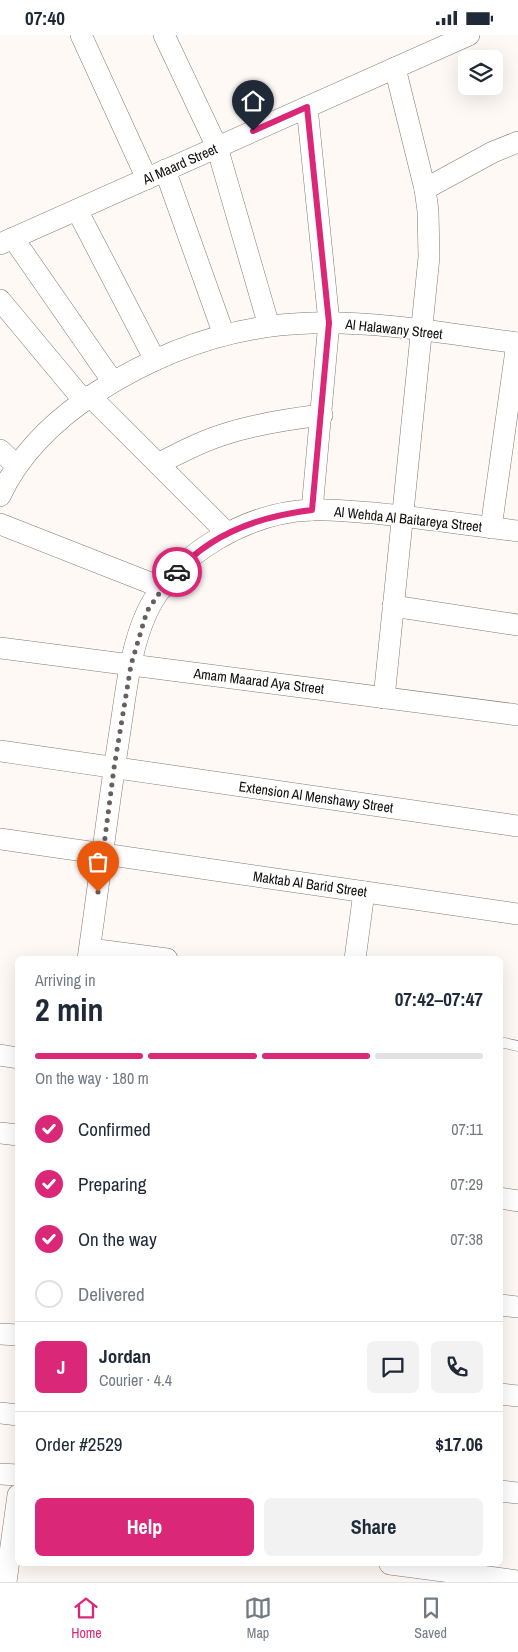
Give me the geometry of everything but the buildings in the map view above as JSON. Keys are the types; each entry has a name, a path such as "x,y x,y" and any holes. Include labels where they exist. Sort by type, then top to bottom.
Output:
{"street":[{"path":"81,35 156,174 224,335"},
{"path":"164,35 217,147 269,326"},
{"name":"Al Maard Street","path":"7,241 467,35"},
{"path":"384,698 430,257 425,189 395,68"},
{"path":"307,107 329,323 312,510"},
{"path":"425,189 493,152 518,142"},
{"path":"77,210 155,360"},
{"path":"7,241 113,382"},
{"path":"0,300 87,399 158,464 226,533"},
{"name":"Al Halawany Street","path":"0,496 8,477 8,463 32,447 64,416 87,399 113,382 155,360 224,335 269,326 329,323 376,325 517,343"},
{"path":"491,528 517,343"},
{"path":"158,464 221,435 262,424 322,415"},
{"path":"0,451 8,463"},
{"name":"Al Wehda Al Baitareya Street","path":"89,954 114,768 131,665 147,611 181,567 203,548 226,533 254,521 283,513 312,510 403,516 518,531"},
{"path":"0,524 163,588"},
{"path":"394,606 518,625"},
{"name":"Amam Maarad Aya Street","path":"0,648 518,715"},
{"name":"Extension Al Menshawy Street","path":"0,751 518,826"},
{"name":"Maktab Al Barid Street","path":"0,839 518,914"},
{"path":"355,956 364,892"},
{"path":"89,954 120,956"},
{"path":"0,1055 15,1058"},
{"path":"0,1133 15,1135"},
{"path":"503,1198 518,1201"},
{"path":"503,1305 518,1307"},
{"path":"0,1334 15,1335"},
{"path":"503,1394 518,1396"},
{"path":"0,1413 15,1415"},
{"path":"0,1474 15,1475"},
{"path":"503,1491 518,1493"},
{"path":"6,1582 5,1549 15,1514"},
{"path":"405,1566 518,1581"}],"lane":[{"path":"503,1043 518,1046"}],"way so far":[{"path":"98,892 114,768 136,642 147,611 177,572"}],"route":[{"path":"177,572 203,548 226,533 254,521 283,513 312,510 329,323 307,107 253,131"}]}
